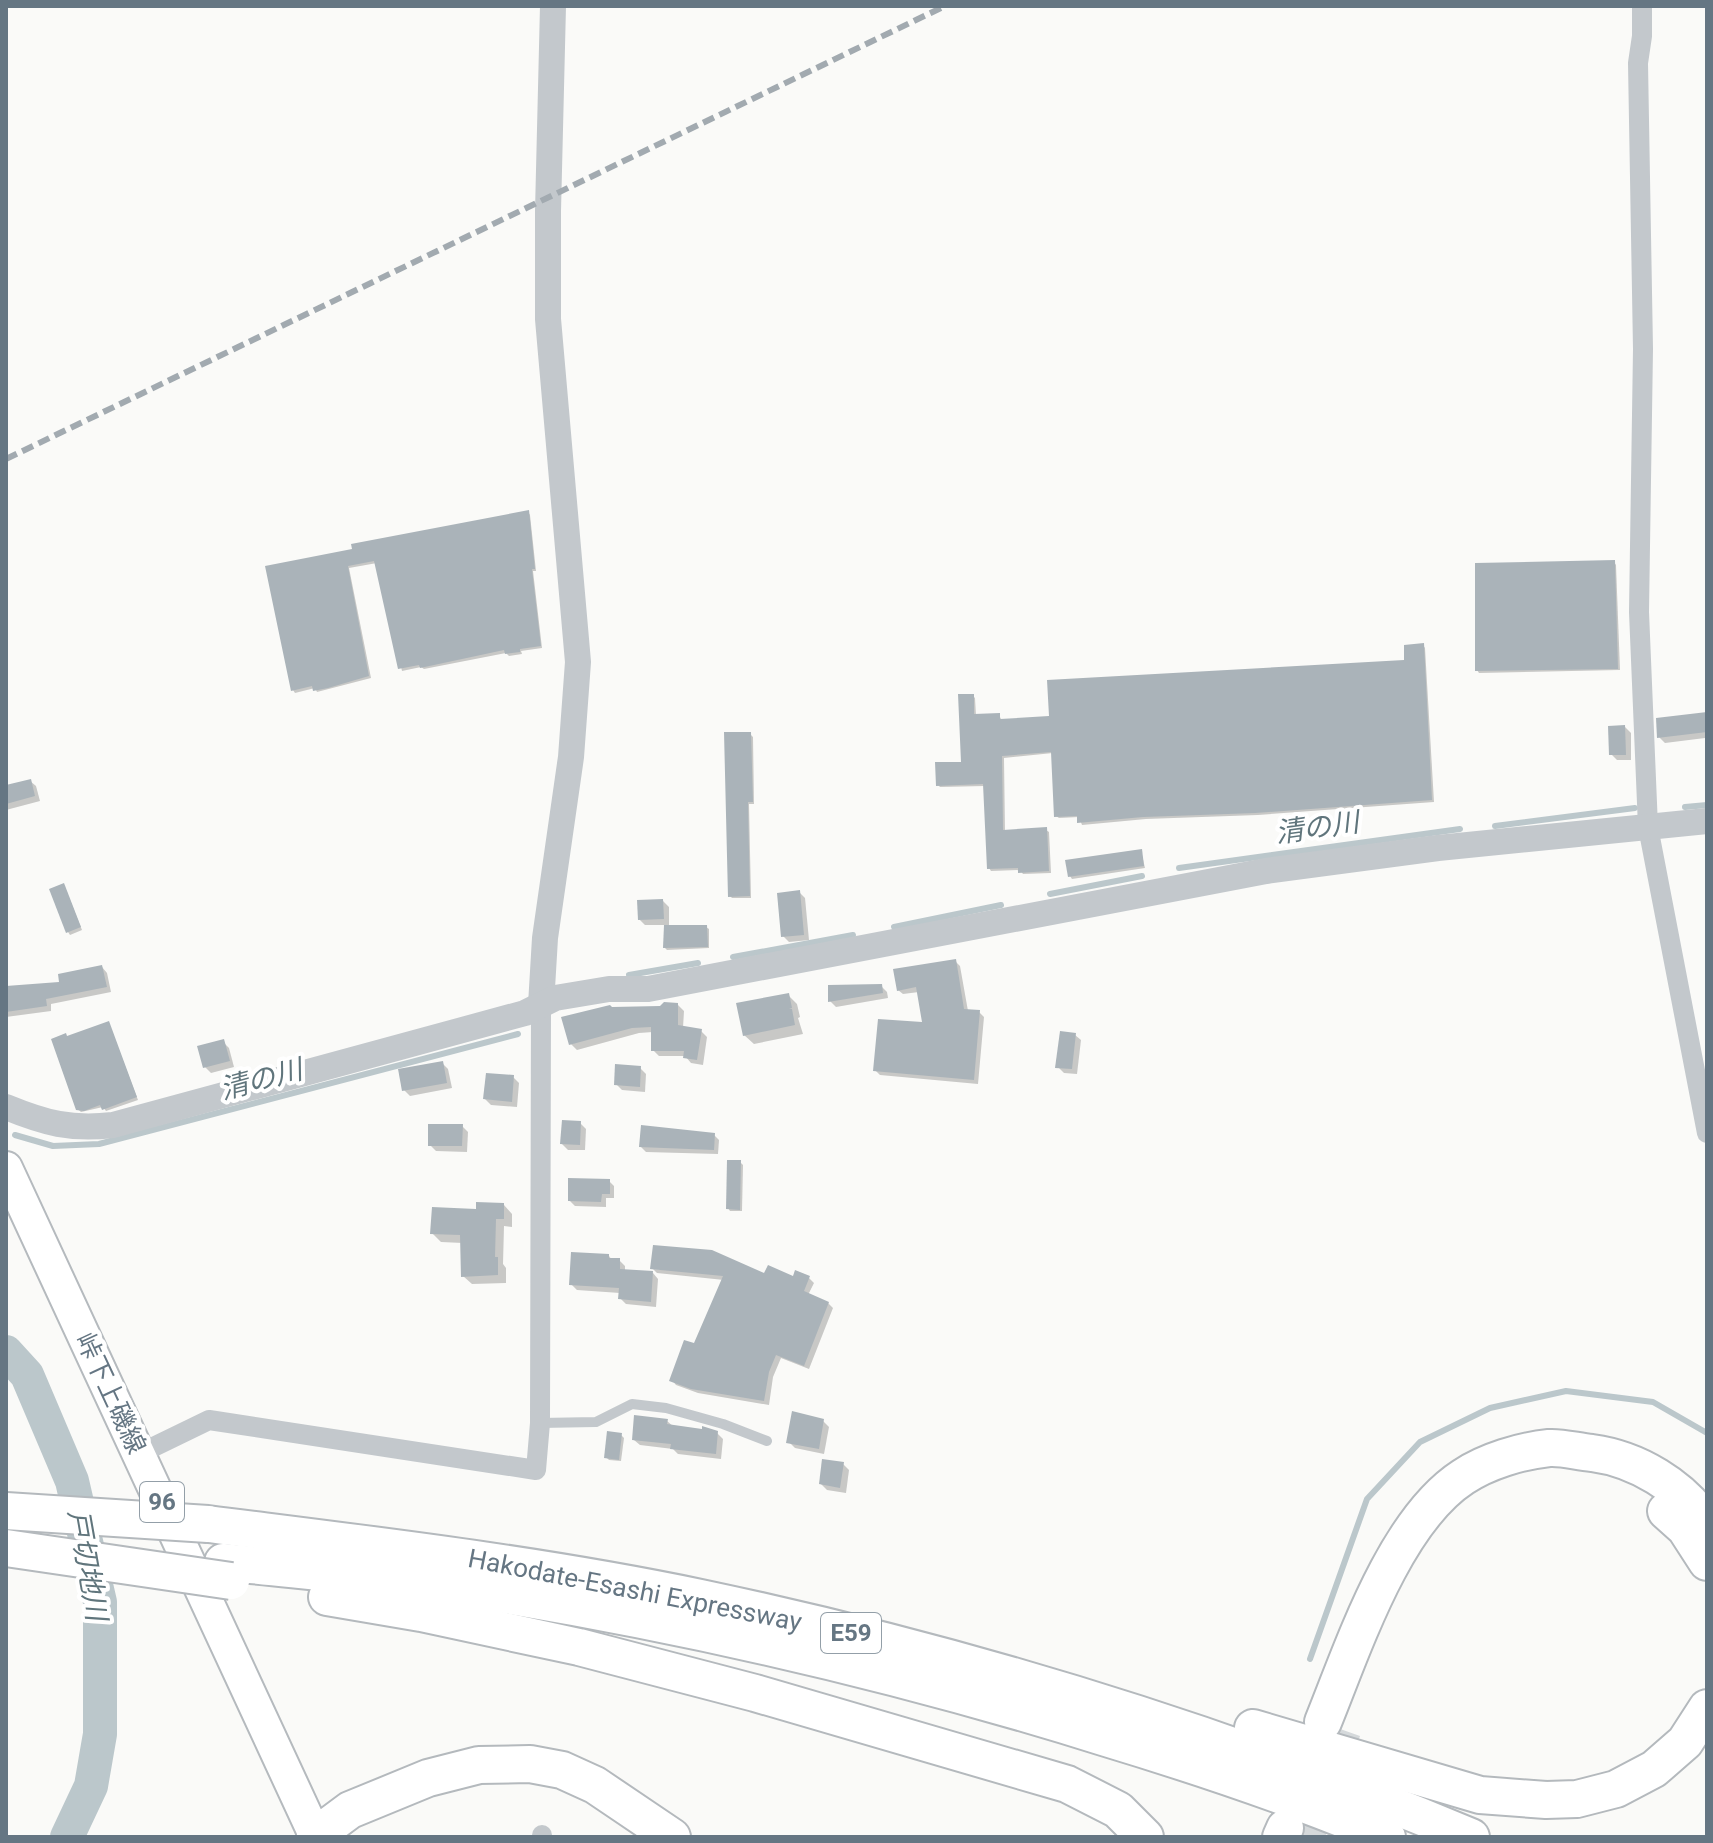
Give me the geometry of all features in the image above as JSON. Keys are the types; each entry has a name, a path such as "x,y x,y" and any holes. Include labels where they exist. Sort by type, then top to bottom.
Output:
{"highway":[{"path":"1707,1524 1694,1505 1654,1474 1611,1456 1551,1448 1506,1457 1463,1477 1432,1504 1397,1552 1369,1609 1333,1726 1409,1571 1434,1532 1468,1502 1501,1481 1553,1469 1606,1477 1651,1496 1685,1528 1707,1562"},
{"name":"Hakodate-Esashi Expressway","path":"6,1511 208,1524 498,1561 699,1598 874,1638 1037,1682 1288,1764 1471,1837"},
{"path":"6,1547 227,1571 579,1647 755,1693 1067,1784 1118,1810 1145,1837"},
{"name":"Hakodate-Esashi Expressway","path":"227,1571 496,1594 694,1629 867,1669 1030,1714 1166,1756 1387,1837"},
{"path":"874,1638 1039,1672 1193,1710 1480,1795 1577,1799 1616,1789 1654,1769 1685,1742 1707,1708"},
{"path":"315,1837 350,1810 428,1778 479,1765 530,1764 562,1770 595,1785 672,1837"},
{"path":"315,1837 359,1830 455,1791 502,1783 533,1785 569,1795 599,1810 639,1837"}],"main road":[{"name":"峠下上磯線","path":"6,1168 315,1837"}],"street":[{"path":"139,1454 209,1420 536,1470 540,1423 541,1005 545,938 571,757 578,662 548,319 553,6"},
{"path":"1642,6 1638,63 1643,349 1639,612 1648,827 1707,1133"},
{"path":"6,1107 59,1126 86,1128 113,1125 510,1017 555,998 609,989 648,989 1266,871 1438,848 1707,821"}],"lane":[{"path":"540,1423 596,1422 632,1404 666,1408 723,1424 767,1441"}],"building":[{"path":"529,510 541,646 520,649 520,652 505,654 504,650 420,668 419,665 398,669 374,561 348,566 369,676 313,691 312,686 291,691 265,566 352,549 351,544"},
{"path":"1615,560 1618,669 1475,671 1475,563"},
{"path":"1424,643 1432,800 1077,823 1077,816 1054,817 1051,752 1002,756 1003,830 1047,827 1049,871 1018,873 1018,868 987,869 983,784 936,786 935,762 961,762 958,694 974,694 974,714 1000,713 1000,719 1049,716 1047,680 1404,660 1404,645"},
{"path":"1707,712 1707,732 1657,738 1656,718"},
{"path":"1625,725 1626,755 1609,755 1608,726"},
{"path":"724,732 751,732 753,802 748,802 750,896 728,897"},
{"path":"31,779 35,796 6,804 6,785"},
{"path":"1142,849 1144,866 1068,877 1065,860"},
{"path":"64,883 81,927 66,933 49,889"},
{"path":"800,890 804,935 781,937 777,893"},
{"path":"663,899 664,919 638,920 637,900"},
{"path":"664,925 707,925 708,947 663,948"},
{"path":"956,959 964,1009 980,1010 974,1080 873,1071 878,1019 922,1022 916,987 897,991 893,969"},
{"path":"102,965 107,987 46,999 47,1006 6,1012 6,986 59,982 58,974"},
{"path":"882,984 883,993 828,1002 828,985"},
{"path":"789,993 792,1008 789,1009 792,1009 795,1025 743,1036 736,1003"},
{"path":"664,1002 678,1003 678,1025 702,1029 697,1060 683,1058 684,1051 651,1051 651,1027 632,1028 569,1045 561,1017 610,1005 660,1006"},
{"path":"109,1021 137,1097 102,1110 100,1105 84,1111 76,1110 51,1039"},
{"path":"1060,1031 1076,1033 1072,1069 1055,1068"},
{"path":"224,1039 230,1061 203,1068 197,1046"},
{"path":"443,1061 447,1083 402,1091 398,1069"},
{"path":"615,1064 641,1066 640,1087 614,1085"},
{"path":"486,1073 514,1075 512,1102 483,1099"},
{"path":"562,1120 581,1121 580,1145 560,1144"},
{"path":"428,1124 463,1124 462,1146 428,1146"},
{"path":"641,1125 715,1133 714,1150 639,1147"},
{"path":"727,1160 741,1160 740,1210 726,1209"},
{"path":"568,1178 610,1179 610,1194 602,1194 601,1202 568,1201"},
{"path":"476,1202 504,1203 504,1219 496,1219 498,1275 461,1277 460,1235 430,1234 432,1207 476,1209"},
{"path":"653,1245 712,1250 764,1273 768,1265 793,1276 795,1270 810,1276 804,1291 829,1302 804,1366 776,1355 769,1372 764,1401 691,1389 669,1381 684,1340 694,1343 723,1276 650,1269"},
{"path":"571,1252 609,1254 609,1258 620,1258 620,1269 653,1271 651,1302 618,1299 619,1288 569,1285"},
{"path":"792,1411 824,1419 819,1449 786,1443"},
{"path":"634,1415 668,1419 667,1424 702,1429 702,1426 718,1431 716,1454 670,1449 671,1444 632,1440"},
{"path":"607,1431 622,1433 619,1460 604,1458"},
{"path":"822,1459 844,1462 840,1488 819,1484"}],"waterway":[{"name":"清の川","path":"1685,807 1707,805"},
{"name":"清の川","path":"1495,826 1635,808"},
{"name":"清の川","path":"1179,868 1460,829"},
{"name":"清の川","path":"1050,894 1142,876"},
{"name":"清の川","path":"894,927 1001,905"},
{"name":"清の川","path":"733,957 853,935"},
{"name":"清の川","path":"629,975 698,963"},
{"name":"清の川","path":"15,1135 53,1146 99,1144 518,1034"},
{"name":"戸切地川","path":"6,1352 27,1375 72,1481 100,1602 100,1734 91,1786 67,1837"},
{"path":"1310,1659 1367,1499 1420,1442 1490,1408 1566,1391 1653,1402 1707,1433"}],"tunnel":[{"path":"1306,1837 1343,1730"}],"railway":[{"path":"6,459 945,6"}]}
